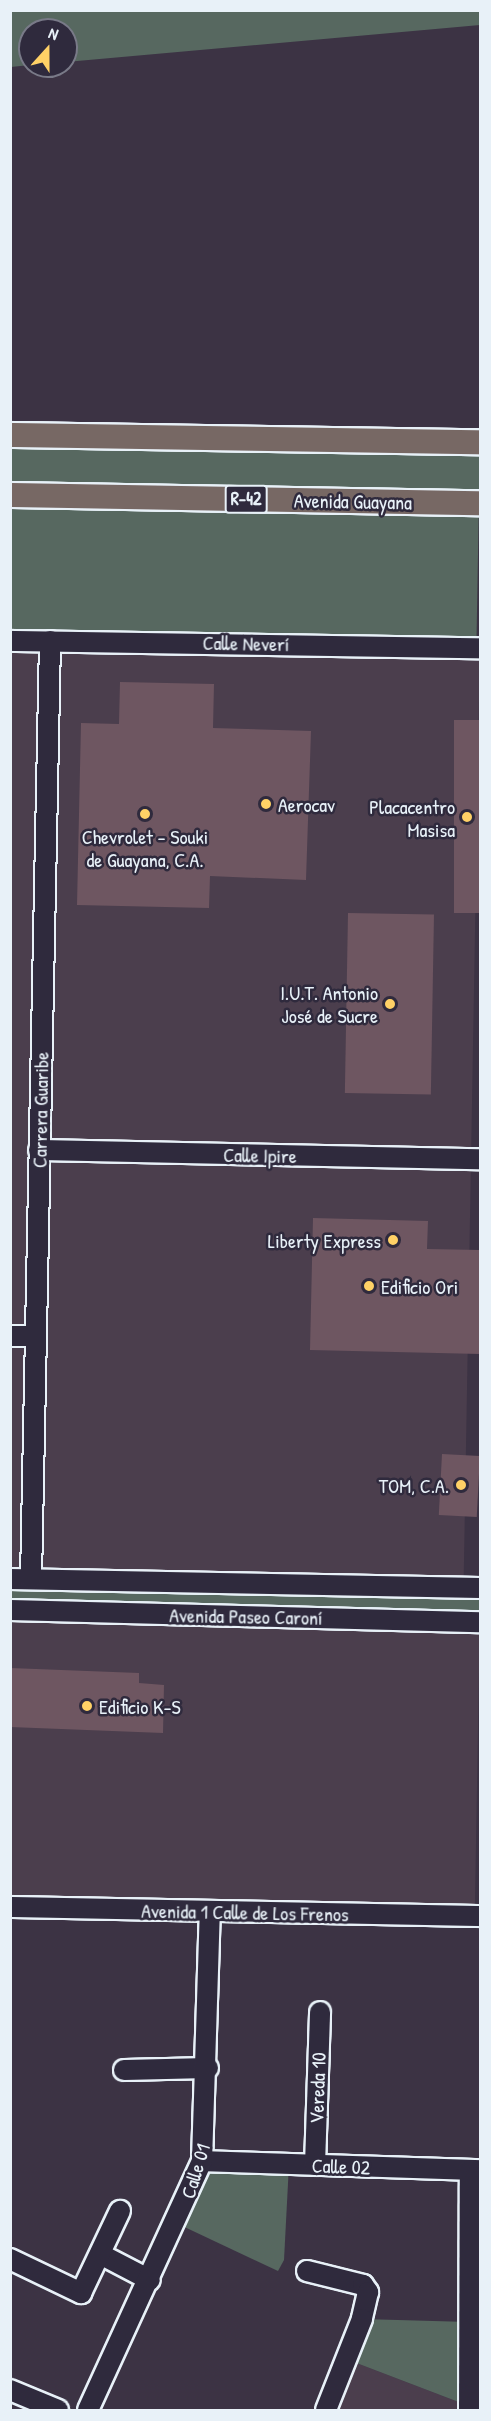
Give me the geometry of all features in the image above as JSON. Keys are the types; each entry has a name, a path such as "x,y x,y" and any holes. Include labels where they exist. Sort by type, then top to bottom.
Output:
{"main road":[{"path":"10,435 480,442"},
{"name":"Avenida Guayana","path":"10,495 480,503"}],"street":[{"name":"Calle Neverí","path":"10,641 480,648"},
{"name":"Carrera Guaribe","path":"31,1579 34,1336 50,641"},
{"name":"Calle Ipire","path":"39,1150 480,1160"},
{"path":"10,1336 34,1336"},
{"name":"Avenida Paseo Caroní","path":"10,1579 480,1588"},
{"name":"Avenida Paseo Caroní","path":"10,1610 480,1622"},
{"name":"Avenida 1 Calle de Los Frenos","path":"13,1913 210,1911 480,1916"},
{"name":"Calle 01","path":"88,2410 150,2280 202,2161 208,2068 210,1911"},
{"name":"Vereda 10","path":"315,2165 320,2012"},
{"path":"124,2070 208,2068"},
{"name":"Calle 02","path":"202,2161 475,2170"},
{"path":"469,2410 475,2313 475,2170"},
{"path":"10,2259 81,2293 120,2211"},
{"path":"99,2254 150,2280"},
{"path":"307,2271 363,2285 368,2292 362,2319 326,2410"},
{"path":"10,2390 58,2410"}],"shaded area":[{"path":"11,640 480,648 464,1587 10,1579"},
{"path":"10,1610 480,1618 475,1915 10,1907"},
{"path":"346,2359 469,2406 469,2410 326,2410"}],"green space":[{"path":"11,10 480,10 480,25 78,61 78,18 18,18 18,66 11,67"},
{"path":"10,435 480,443 476,648 10,640"},
{"path":"10,1579 480,1587 479,1618 10,1610"},
{"path":"202,2161 289,2164 284,2260 278,2271 176,2223"},
{"path":"362,2319 469,2322 469,2406 346,2359"}],"building":[{"name":"Chevrolet - Souki de Guayana, C.A.","path":"120,682 214,684 213,728 311,731 306,880 210,876 209,908 77,905 81,723 119,724"},
{"name":"Placacentro Masisa","path":"454,720 480,720 480,913 454,913"},
{"name":"I.U.T. Antonio José de Sucre","path":"348,913 434,915 431,1094 345,1093"},
{"name":"Edificio Ori","path":"313,1218 428,1221 427,1249 480,1250 480,1354 310,1350"},
{"name":"TOM, C.A.","path":"442,1454 480,1456 477,1517 439,1515"},
{"name":"Edificio K-S","path":"10,1668 139,1673 139,1683 164,1685 163,1733 10,1727"}],"place":[{"name":"Aerocav","path":"266,804"},
{"name":"Chevrolet - Souki de Guayana, C.A.","path":"145,814"},
{"name":"Placacentro Masisa","path":"467,817"},
{"name":"I.U.T. Antonio José de Sucre","path":"390,1004"},
{"name":"Liberty Express","path":"393,1240"},
{"name":"Edificio Ori","path":"369,1286"},
{"name":"TOM, C.A.","path":"461,1485"},
{"name":"Edificio K-S","path":"87,1706"}]}
